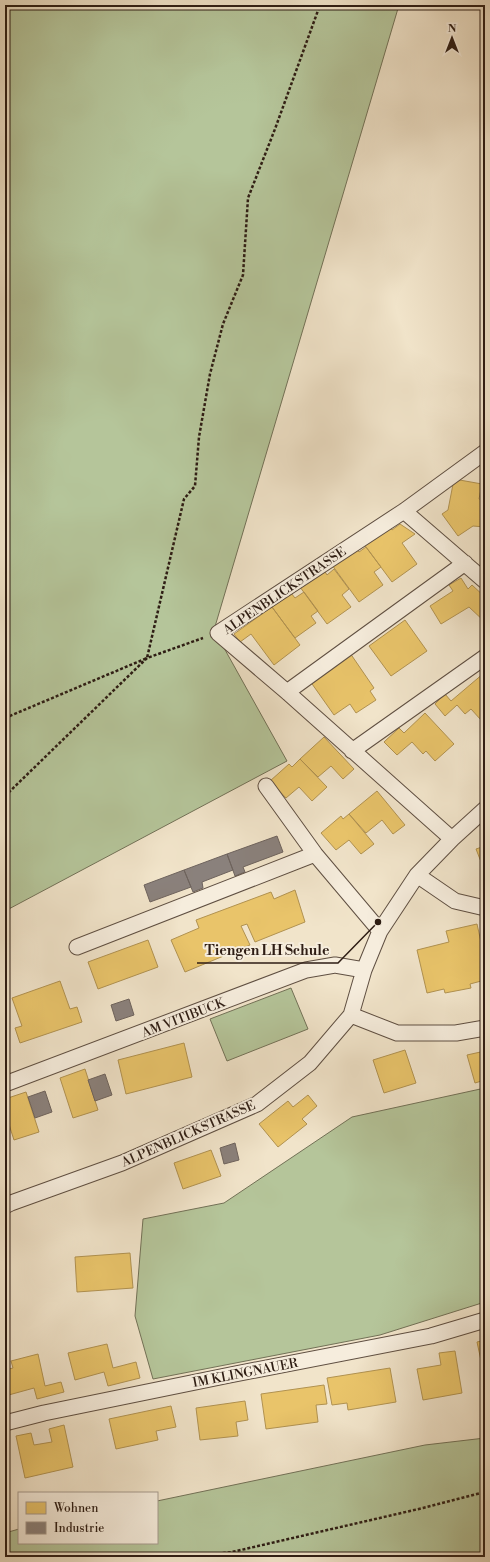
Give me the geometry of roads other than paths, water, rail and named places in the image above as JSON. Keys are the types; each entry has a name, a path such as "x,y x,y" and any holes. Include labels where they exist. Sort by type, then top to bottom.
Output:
{"street":[{"name":"ALPENBLICKSTRASSE","path":"452,839 287,692 218,633 404,511 485,452"},
{"path":"404,511 485,581"},
{"path":"287,692 465,563"},
{"path":"352,751 485,657"},
{"path":"266,786 315,854 380,931"},
{"name":"ALPENBLICKSTRASSE","path":"5,1206 122,1163 257,1104 310,1063 351,1016 364,970 380,931 417,875 452,839 485,809"},
{"path":"77,947 315,854"},
{"path":"417,875 455,901 485,908"},
{"name":"AM VITIBUCK","path":"5,1084 306,970 335,965 364,970"},
{"path":"351,1016 396,1033 456,1033 485,1028"},
{"name":"IM KLINGNAUER","path":"5,1423 68,1408 432,1336 485,1320"}],"place":[{"name":"Tiengen LH Schule","path":"378,922"}]}
